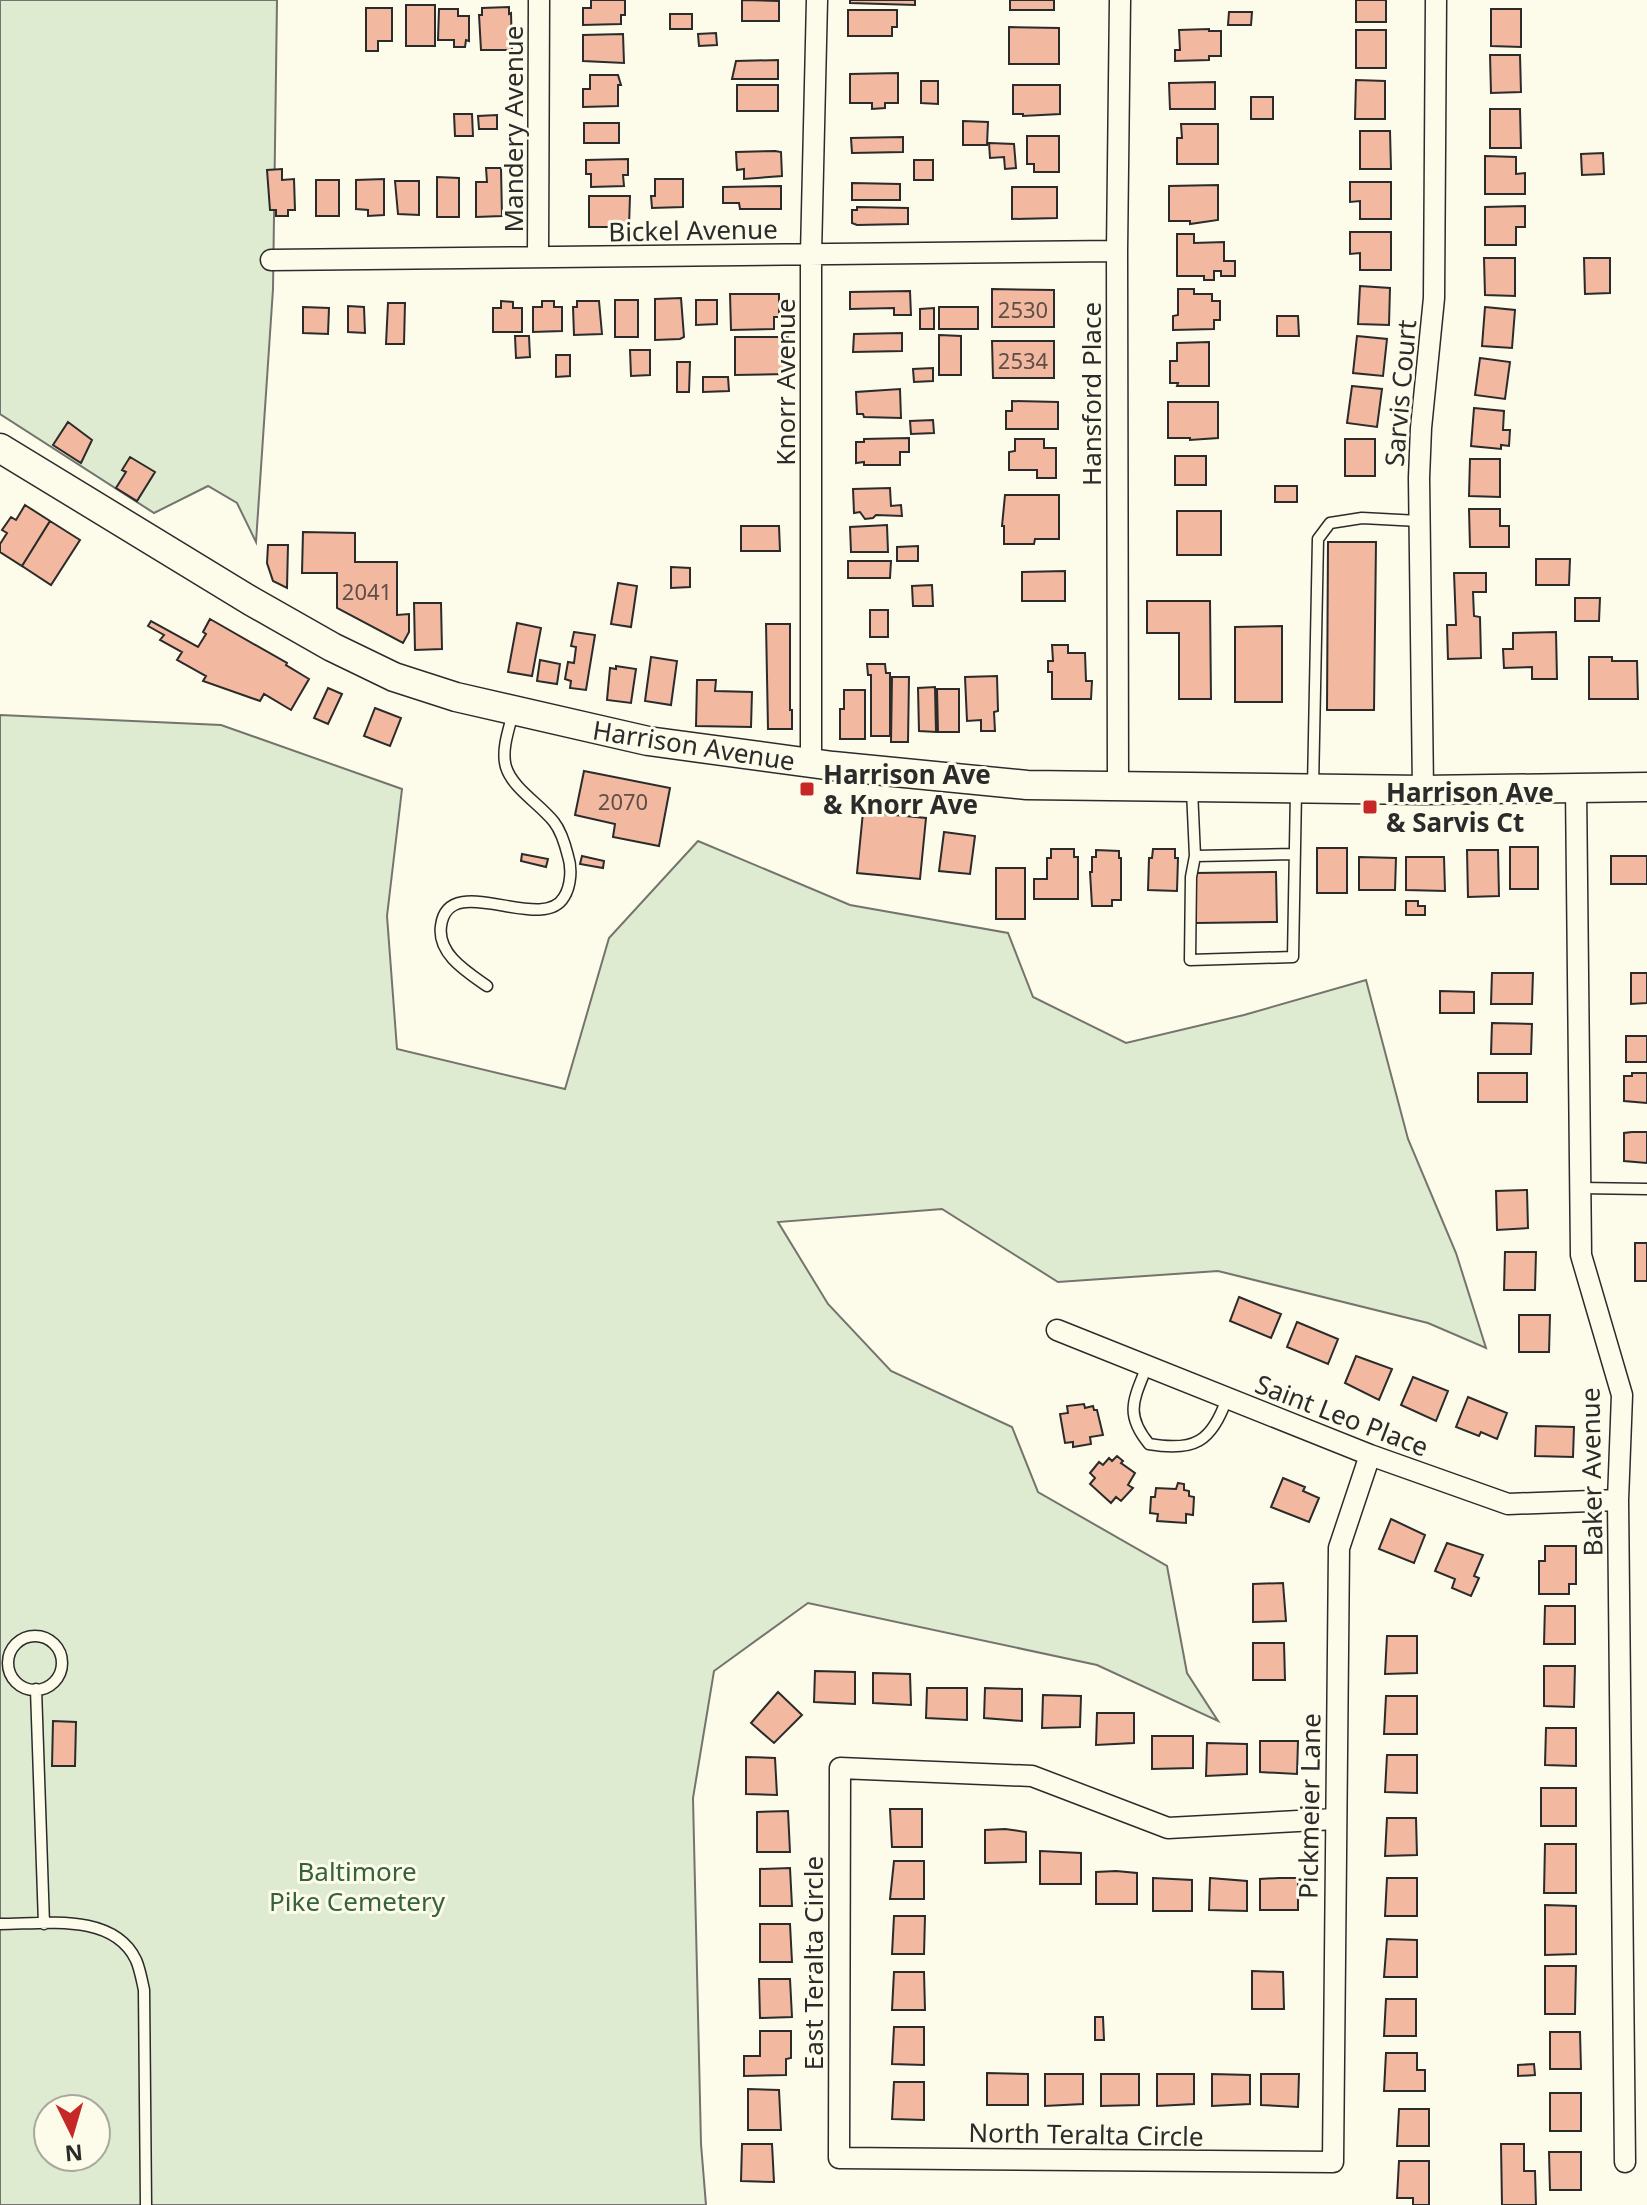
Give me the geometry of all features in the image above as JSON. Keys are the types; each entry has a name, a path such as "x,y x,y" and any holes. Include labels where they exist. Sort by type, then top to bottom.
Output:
{"main road":[{"name":"Harrison Avenue","path":"0,448 251,601 332,647 394,677 456,697 648,741 811,764 1027,785 1423,790 1647,787"}],"street":[{"name":"Mandery Avenue","path":"538,257 539,0"},
{"name":"Knorr Avenue","path":"811,764 811,254 817,0"},
{"name":"Hansford Place","path":"1118,787 1120,0"},
{"name":"Sarvis Court","path":"1423,790 1419,521 1421,428 1434,298 1436,0"},
{"name":"Bickel Avenue","path":"271,260 1117,251"},
{"name":"Baker Avenue","path":"1576,787 1581,1255 1622,1395 1618,1500 1625,2162"},
{"name":"Saint Leo Place","path":"1057,1330 1370,1455 1508,1504 1618,1500"},
{"name":"Pickmeier Lane","path":"1333,2162 1339,1548 1370,1455"},
{"name":"East Teralta Circle","path":"839,2158 840,1768 1032,1776 1168,1828 1335,1819"},
{"name":"North Teralta Circle","path":"839,2158 1333,2162"}],"lane":[{"path":"1192,788 1195,856 1191,877 1190,960 1293,957 1295,854 1305,789 1318,539 1330,523 1362,518 1419,521"},
{"path":"487,986 458,965 443,947 440,927 445,914 455,905 475,901 532,910 549,909 564,899 570,877 570,863 555,823 510,777 505,764 504,751 514,711"},
{"path":"1195,856 1295,854"},
{"path":"1580,1188 1647,1189"},
{"path":"1147,1366 1134,1399 1135,1427 1149,1444 1174,1448 1201,1441 1219,1423 1227,1398"},
{"path":"30,1636 47,1639 59,1651 61,1660 58,1677 36,1689 19,1684 9,1670 10,1652 22,1639 30,1636"},
{"path":"36,1689 44,1924"},
{"path":"0,1924 78,1924 113,1933 135,1959 144,1990 146,2205"}],"green space":[{"path":"0,0 277,0 273,289 256,542 237,503 208,486 154,513 0,414"},
{"name":"Baltimore Pike Cemetery","path":"0,715 221,725 402,789 387,916 397,1049 565,1089 609,938 698,841 850,905 1008,933 1033,997 1126,1043 1244,1015 1366,980 1408,1139 1456,1253 1486,1348 1428,1323 1218,1271 1058,1282 942,1209 778,1222 828,1304 891,1371 1012,1427 1038,1492 1167,1566 1187,1673 1218,1721 1097,1665 808,1603 714,1671 693,1798 701,2144 706,2205 0,2205"}],"building":[{"path":"591,0 625,0 625,15 621,15 621,24 583,25 583,8 591,8"},
{"path":"742,0 779,1 779,21 742,21"},
{"path":"850,0 915,0 915,5 850,3"},
{"path":"1010,0 1054,0 1054,10 1010,10"},
{"path":"1356,0 1386,0 1386,22 1356,22"},
{"path":"406,5 435,5 435,46 406,46"},
{"path":"509,7 512,50 481,50 479,15 482,15 482,8"},
{"path":"366,8 392,8 392,41 378,41 378,51 366,51"},
{"path":"439,9 458,9 458,16 469,16 469,41 466,40 465,47 454,47 454,40 438,40"},
{"path":"1491,9 1521,9 1521,47 1491,46"},
{"path":"848,10 897,10 897,27 892,27 892,36 848,36"},
{"path":"1229,12 1252,12 1251,25 1228,25"},
{"path":"670,14 692,14 692,29 670,29"},
{"path":"1009,27 1059,28 1059,64 1009,64"},
{"path":"1179,30 1221,31 1221,56 1209,56 1209,60 1175,61 1175,50 1180,50"},
{"path":"1356,30 1386,30 1386,68 1356,68"},
{"path":"716,33 717,45 699,46 698,34"},
{"path":"623,34 624,63 583,61 583,35"},
{"path":"1490,55 1520,55 1521,92 1491,93"},
{"path":"778,60 778,79 732,79 736,61"},
{"path":"898,73 898,103 885,103 885,108 872,109 872,103 850,103 850,74"},
{"path":"590,75 618,75 621,85 618,85 618,106 583,107 583,89 590,89"},
{"path":"1356,80 1385,81 1385,119 1355,119"},
{"path":"921,81 938,81 938,104 921,103"},
{"path":"1215,82 1215,109 1170,109 1169,83"},
{"path":"737,85 778,85 778,111 737,111"},
{"path":"1013,85 1060,85 1060,114 1013,114"},
{"path":"1251,97 1273,97 1273,119 1251,119"},
{"path":"1490,109 1520,109 1521,148 1490,148"},
{"path":"454,114 472,114 473,136 455,136"},
{"path":"497,115 497,129 479,129 478,116"},
{"path":"963,121 988,122 987,145 963,145"},
{"path":"584,123 619,123 619,143 584,143"},
{"path":"1181,124 1218,124 1218,164 1177,164 1177,138 1182,138"},
{"path":"1360,131 1390,131 1391,169 1360,169"},
{"path":"1027,136 1059,136 1059,172 1034,172 1034,164 1027,164"},
{"path":"903,137 903,152 852,153 851,138"},
{"path":"989,143 1014,144 1016,168 1005,169 1004,157 990,158"},
{"path":"736,152 781,152 782,176 744,179 744,169 737,170"},
{"path":"1603,153 1604,174 1582,175 1581,154"},
{"path":"1485,156 1516,157 1516,174 1525,173 1525,194 1485,194"},
{"path":"628,159 628,175 623,175 624,186 591,187 591,174 586,174 586,160"},
{"path":"914,160 933,160 933,180 914,180"},
{"path":"486,168 501,168 502,216 476,217 476,182 487,182"},
{"path":"282,169 282,180 294,179 295,210 288,210 288,216 276,216 276,210 270,210 267,170"},
{"path":"437,177 459,178 459,217 437,217"},
{"path":"384,179 384,215 368,216 368,210 356,209 356,180"},
{"path":"655,179 683,179 683,207 652,208"},
{"path":"316,180 339,180 339,216 316,216"},
{"path":"395,181 419,181 419,215 398,214"},
{"path":"1350,182 1391,182 1391,219 1360,219 1360,201 1350,202"},
{"path":"852,183 900,184 900,200 852,200"},
{"path":"1218,185 1218,220 1190,224 1190,221 1169,221 1169,186"},
{"path":"781,186 781,209 740,209 739,203 723,203 723,187"},
{"path":"1012,187 1057,187 1057,218 1012,219"},
{"path":"589,196 630,196 629,227 589,227"},
{"path":"1525,206 1525,227 1516,227 1516,245 1485,245 1485,207"},
{"path":"857,207 908,208 908,224 857,225 852,223 852,210 857,210"},
{"path":"1350,232 1391,232 1391,270 1360,270 1360,253 1350,254"},
{"path":"1177,234 1194,234 1194,243 1224,242 1224,261 1235,261 1235,276 1221,276 1221,271 1214,271 1214,280 1204,280 1204,276 1177,276"},
{"path":"1484,258 1515,258 1515,296 1485,295"},
{"path":"1584,258 1610,258 1610,293 1585,294"},
{"path":"1360,286 1390,288 1389,325 1358,324"},
{"path":"992,289 1054,290 1054,327 992,327"},
{"path":"1178,289 1194,289 1194,294 1212,294 1212,301 1220,301 1220,320 1214,320 1214,329 1173,330 1173,316 1178,315"},
{"path":"910,291 911,315 894,315 894,308 850,309 850,292"},
{"path":"730,294 779,294 779,317 774,317 774,329 731,330"},
{"path":"681,298 684,337 655,340 655,299"},
{"path":"615,300 638,300 638,337 615,337"},
{"path":"696,300 717,300 717,324 696,325"},
{"path":"501,301 513,302 513,308 522,308 522,332 493,332 493,308 501,308"},
{"path":"542,301 554,301 554,307 562,307 562,331 533,332 533,307 542,307"},
{"path":"577,301 599,301 602,334 574,335 573,307 577,307"},
{"path":"388,303 405,303 404,344 386,344"},
{"path":"348,306 364,307 365,333 348,332"},
{"path":"303,307 329,308 328,334 303,333"},
{"path":"939,307 978,307 978,329 939,329"},
{"path":"1485,307 1515,310 1512,348 1482,346"},
{"path":"934,308 934,329 920,329 920,309"},
{"path":"1277,316 1298,316 1299,336 1277,336"},
{"path":"902,333 902,351 853,352 854,334"},
{"path":"939,335 961,336 961,375 939,375"},
{"path":"515,336 529,336 530,357 516,358"},
{"path":"1357,336 1387,339 1383,376 1353,373"},
{"path":"735,337 788,337 788,374 735,375"},
{"path":"992,341 1054,341 1054,378 993,378"},
{"path":"1209,342 1209,386 1177,386 1178,383 1170,383 1170,361 1177,361 1177,343"},
{"path":"630,350 650,350 650,375 631,376"},
{"path":"556,355 570,355 570,376 556,377"},
{"path":"1480,358 1510,362 1505,399 1475,395"},
{"path":"677,362 690,362 689,392 677,392"},
{"path":"933,368 933,381 914,382 913,369"},
{"path":"703,377 728,377 729,391 703,392"},
{"path":"1352,386 1382,389 1377,427 1347,423"},
{"path":"900,389 901,418 857,414 856,392"},
{"path":"1012,401 1058,402 1058,429 1006,429 1006,411 1012,411"},
{"path":"1168,402 1218,402 1218,438 1168,438"},
{"path":"1474,408 1504,411 1503,430 1510,430 1509,446 1501,445 1501,449 1471,446"},
{"path":"933,420 934,433 911,434 910,421"},
{"path":"68,422 92,440 81,463 53,445"},
{"path":"909,438 909,452 900,452 900,465 856,463 856,442"},
{"path":"1015,439 1044,439 1044,448 1056,448 1056,478 1037,478 1037,470 1009,470 1009,452 1015,451"},
{"path":"1345,439 1375,439 1375,476 1345,476"},
{"path":"1175,456 1206,456 1206,485 1175,485"},
{"path":"130,457 155,472 137,501 116,488 126,472 122,470"},
{"path":"1470,459 1500,459 1500,497 1469,496"},
{"path":"1275,486 1297,486 1297,502 1275,502"},
{"path":"890,488 891,506 901,505 902,516 876,515 865,519 860,512 854,513 853,489"},
{"path":"1005,495 1059,495 1059,539 1035,539 1034,544 1004,544"},
{"path":"25,505 50,521 22,566 0,552 0,544 7,533 2,530 11,517 16,520"},
{"path":"1469,509 1500,509 1500,526 1509,526 1509,547 1470,547"},
{"path":"1177,511 1221,511 1221,555 1177,555"},
{"path":"50,521 80,540 51,585 22,566"},
{"path":"887,525 888,552 851,552 850,527"},
{"path":"741,526 779,526 780,551 741,551"},
{"path":"303,532 355,533 355,562 397,562 397,615 409,614 409,632 403,643 337,608 337,573 302,573"},
{"path":"1328,542 1376,542 1374,710 1327,710"},
{"path":"268,545 288,545 287,588 273,581 267,563"},
{"path":"918,546 918,561 897,561 897,547"},
{"path":"1536,559 1570,559 1569,585 1536,585"},
{"path":"848,561 891,561 890,578 848,578"},
{"path":"671,567 690,568 690,587 671,588"},
{"path":"1065,571 1065,601 1022,601 1022,572"},
{"path":"1454,573 1486,573 1486,592 1473,592 1474,616 1480,617 1481,658 1448,659 1447,625 1456,625"},
{"path":"618,583 637,586 631,627 611,624"},
{"path":"932,585 933,606 913,606 912,586"},
{"path":"1575,598 1600,598 1599,621 1575,621"},
{"path":"1147,601 1210,601 1211,699 1179,699 1179,633 1147,633"},
{"path":"414,603 441,603 442,649 415,650"},
{"path":"870,610 888,610 888,637 870,637"},
{"path":"210,619 309,679 291,710 264,694 260,701 203,681 206,676 177,660 182,652 160,640 164,635 148,626 151,621 198,647"},
{"path":"517,623 541,628 532,676 508,672"},
{"path":"766,624 790,624 792,729 768,729"},
{"path":"1282,626 1282,702 1235,702 1235,627"},
{"path":"574,632 595,635 586,690 570,688 571,681 565,679 568,662 574,663 576,647 571,646"},
{"path":"1556,632 1557,679 1532,679 1532,667 1504,668 1503,649 1513,649 1513,633"},
{"path":"1052,645 1068,645 1068,653 1085,653 1086,681 1092,681 1091,699 1052,699 1052,672 1048,672 1048,661 1053,661"},
{"path":"651,657 677,661 671,705 645,701"},
{"path":"1589,657 1637,661 1638,699 1589,699"},
{"path":"540,660 560,664 557,684 537,681"},
{"path":"867,664 885,664 886,673 890,673 890,736 871,736 871,675 868,675"},
{"path":"616,666 636,669 631,703 607,700 610,668 616,669"},
{"path":"997,676 995,731 981,731 981,720 967,721 965,677"},
{"path":"892,677 909,677 908,742 891,742"},
{"path":"697,680 716,680 715,691 752,692 751,727 696,726"},
{"path":"935,687 936,732 919,731 918,688"},
{"path":"328,688 342,694 328,724 314,718"},
{"path":"937,689 959,689 959,732 938,732"},
{"path":"844,690 865,690 865,739 840,739 840,709 844,709"},
{"path":"375,708 401,718 390,746 364,736"},
{"path":"584,771 670,788 659,846 613,837 615,824 575,815"},
{"path":"863,812 926,818 920,879 857,873"},
{"path":"944,832 975,836 970,874 939,871"},
{"path":"1510,847 1538,847 1538,889 1510,889"},
{"path":"1317,848 1347,848 1347,893 1317,893"},
{"path":"1051,849 1074,849 1074,857 1078,857 1078,899 1034,899 1034,879 1047,879 1047,858 1051,858"},
{"path":"1153,849 1175,849 1175,858 1178,858 1177,891 1148,890 1149,858 1152,858"},
{"path":"1096,850 1119,851 1121,858 1121,900 1112,900 1112,906 1092,906 1090,872"},
{"path":"1467,850 1498,850 1499,896 1468,897"},
{"path":"522,854 548,859 546,867 521,861"},
{"path":"582,856 604,861 603,868 580,864"},
{"path":"1611,856 1647,856 1647,884 1611,884"},
{"path":"1359,857 1396,858 1395,890 1359,890"},
{"path":"1406,857 1444,857 1445,891 1406,890"},
{"path":"996,868 1025,868 1025,919 996,919"},
{"path":"1276,872 1277,922 1195,923 1194,873"},
{"path":"1406,901 1418,901 1418,906 1425,906 1425,915 1406,915"},
{"path":"1492,973 1533,973 1532,1004 1491,1004"},
{"path":"1631,973 1647,973 1647,1003 1631,1004"},
{"path":"1440,991 1474,992 1474,1013 1440,1013"},
{"path":"1492,1023 1532,1024 1531,1054 1491,1054"},
{"path":"1626,1036 1647,1036 1647,1062 1626,1062"},
{"path":"1478,1073 1527,1073 1527,1102 1478,1102"},
{"path":"1632,1073 1647,1073 1647,1103 1624,1101 1624,1076 1632,1076"},
{"path":"1647,1132 1647,1163 1624,1161 1624,1133"},
{"path":"1527,1190 1528,1228 1497,1230 1496,1191"},
{"path":"1635,1243 1647,1243 1647,1281 1635,1281"},
{"path":"1505,1252 1536,1252 1535,1290 1504,1290"},
{"path":"1239,1297 1281,1314 1271,1338 1230,1321"},
{"path":"1519,1315 1550,1315 1549,1352 1519,1352"},
{"path":"1297,1322 1338,1339 1328,1364 1287,1347"},
{"path":"1356,1356 1392,1369 1379,1400 1345,1383"},
{"path":"1413,1377 1448,1391 1436,1421 1401,1405"},
{"path":"1468,1397 1507,1413 1497,1439 1456,1427"},
{"path":"1084,1404 1085,1408 1093,1406 1097,1410 1103,1435 1090,1437 1091,1444 1073,1447 1073,1442 1065,1443 1060,1414 1068,1413 1067,1406"},
{"path":"1536,1426 1574,1427 1573,1457 1535,1456"},
{"path":"1117,1456 1135,1473 1128,1485 1133,1488 1121,1501 1116,1497 1111,1503 1090,1484 1095,1478 1090,1473 1099,1462 1103,1465 1109,1458 1112,1461"},
{"path":"1283,1478 1305,1487 1303,1491 1319,1498 1309,1522 1271,1507"},
{"path":"1178,1483 1184,1484 1184,1490 1194,1497 1193,1515 1186,1514 1186,1523 1157,1521 1158,1514 1150,1513 1151,1497 1155,1497 1156,1488 1176,1489"},
{"path":"1391,1519 1425,1535 1414,1563 1379,1549"},
{"path":"1447,1543 1483,1555 1474,1576 1479,1578 1471,1596 1452,1588 1455,1579 1435,1571"},
{"path":"1545,1546 1576,1546 1576,1584 1569,1584 1569,1594 1539,1594 1539,1561 1545,1561"},
{"path":"1283,1583 1286,1621 1253,1622 1253,1584"},
{"path":"1545,1606 1575,1606 1575,1644 1544,1644"},
{"path":"1387,1636 1417,1636 1417,1673 1385,1674"},
{"path":"1253,1643 1284,1643 1285,1680 1253,1680"},
{"path":"1544,1666 1575,1666 1574,1707 1544,1706"},
{"path":"815,1671 855,1672 855,1704 814,1702"},
{"path":"873,1673 910,1674 911,1705 873,1703"},
{"path":"927,1688 967,1688 967,1720 926,1718"},
{"path":"985,1688 1022,1689 1022,1721 984,1718"},
{"path":"778,1692 802,1715 774,1743 751,1723"},
{"path":"1043,1695 1081,1696 1080,1727 1042,1728"},
{"path":"1386,1696 1417,1696 1417,1734 1384,1734"},
{"path":"1097,1713 1134,1713 1134,1743 1096,1745"},
{"path":"53,1721 76,1722 75,1766 52,1766"},
{"path":"1546,1728 1576,1728 1576,1766 1545,1765"},
{"path":"1152,1736 1193,1736 1193,1768 1152,1769"},
{"path":"1260,1741 1298,1741 1297,1774 1260,1772"},
{"path":"1207,1743 1247,1744 1247,1774 1206,1776"},
{"path":"1387,1755 1417,1755 1417,1793 1385,1792"},
{"path":"746,1757 775,1758 777,1795 746,1794"},
{"path":"1541,1788 1576,1788 1576,1826 1541,1826"},
{"path":"890,1809 922,1809 922,1847 892,1847"},
{"path":"788,1811 790,1852 757,1852 757,1812"},
{"path":"1387,1818 1416,1818 1417,1855 1385,1856"},
{"path":"985,1830 1026,1832 1026,1862 985,1863"},
{"path":"1545,1844 1576,1844 1576,1893 1544,1893"},
{"path":"1040,1851 1081,1853 1081,1884 1040,1884"},
{"path":"894,1861 924,1861 924,1899 890,1899"},
{"path":"790,1868 792,1906 760,1906 760,1869"},
{"path":"1096,1872 1137,1873 1137,1904 1096,1904"},
{"path":"1153,1878 1192,1880 1192,1911 1153,1911"},
{"path":"1210,1878 1247,1881 1247,1911 1209,1910"},
{"path":"1298,1878 1298,1910 1260,1910 1260,1879"},
{"path":"1387,1878 1417,1878 1417,1916 1385,1916"},
{"path":"1545,1905 1576,1906 1576,1954 1545,1955"},
{"path":"894,1916 925,1916 924,1954 892,1954"},
{"path":"760,1924 790,1924 792,1962 760,1962"},
{"path":"1387,1939 1417,1940 1417,1977 1384,1977"},
{"path":"1545,1966 1576,1966 1575,2014 1545,2014"},
{"path":"1252,1971 1283,1972 1284,2009 1252,2009"},
{"path":"894,1972 924,1972 925,2010 892,2010"},
{"path":"759,1979 790,1979 792,2017 760,2018"},
{"path":"1386,1999 1416,1999 1416,2036 1384,2036"},
{"path":"1095,2017 1103,2017 1104,2040 1095,2040"},
{"path":"894,2027 924,2027 924,2065 892,2064"},
{"path":"760,2031 791,2031 791,2058 786,2059 786,2075 744,2076 744,2056 760,2056"},
{"path":"1550,2032 1580,2032 1581,2069 1550,2069"},
{"path":"1386,2053 1417,2053 1417,2070 1425,2070 1425,2091 1384,2091"},
{"path":"1534,2064 1535,2075 1518,2076 1518,2065"},
{"path":"987,2073 1028,2074 1028,2105 987,2105"},
{"path":"1045,2074 1083,2074 1083,2104 1045,2106"},
{"path":"1101,2074 1139,2074 1139,2105 1101,2106"},
{"path":"1157,2074 1194,2074 1194,2104 1157,2106"},
{"path":"1212,2074 1250,2075 1250,2104 1212,2106"},
{"path":"1261,2074 1299,2074 1298,2107 1261,2105"},
{"path":"894,2082 924,2082 924,2120 892,2119"},
{"path":"748,2089 779,2090 781,2130 748,2130"},
{"path":"1550,2093 1581,2093 1581,2131 1550,2131"},
{"path":"1399,2109 1429,2109 1429,2146 1397,2146"},
{"path":"742,2144 772,2144 774,2182 741,2181"},
{"path":"1501,2144 1524,2144 1524,2171 1535,2171 1536,2205 1502,2205"},
{"path":"1549,2152 1581,2152 1581,2190 1550,2190"},
{"path":"1399,2161 1429,2161 1429,2205 1413,2205 1413,2198 1397,2198"}],"place":[{"name":"Harrison Ave & Knorr Ave","path":"807,789"},
{"name":"Harrison Ave & Sarvis Ct","path":"1370,807"}]}
